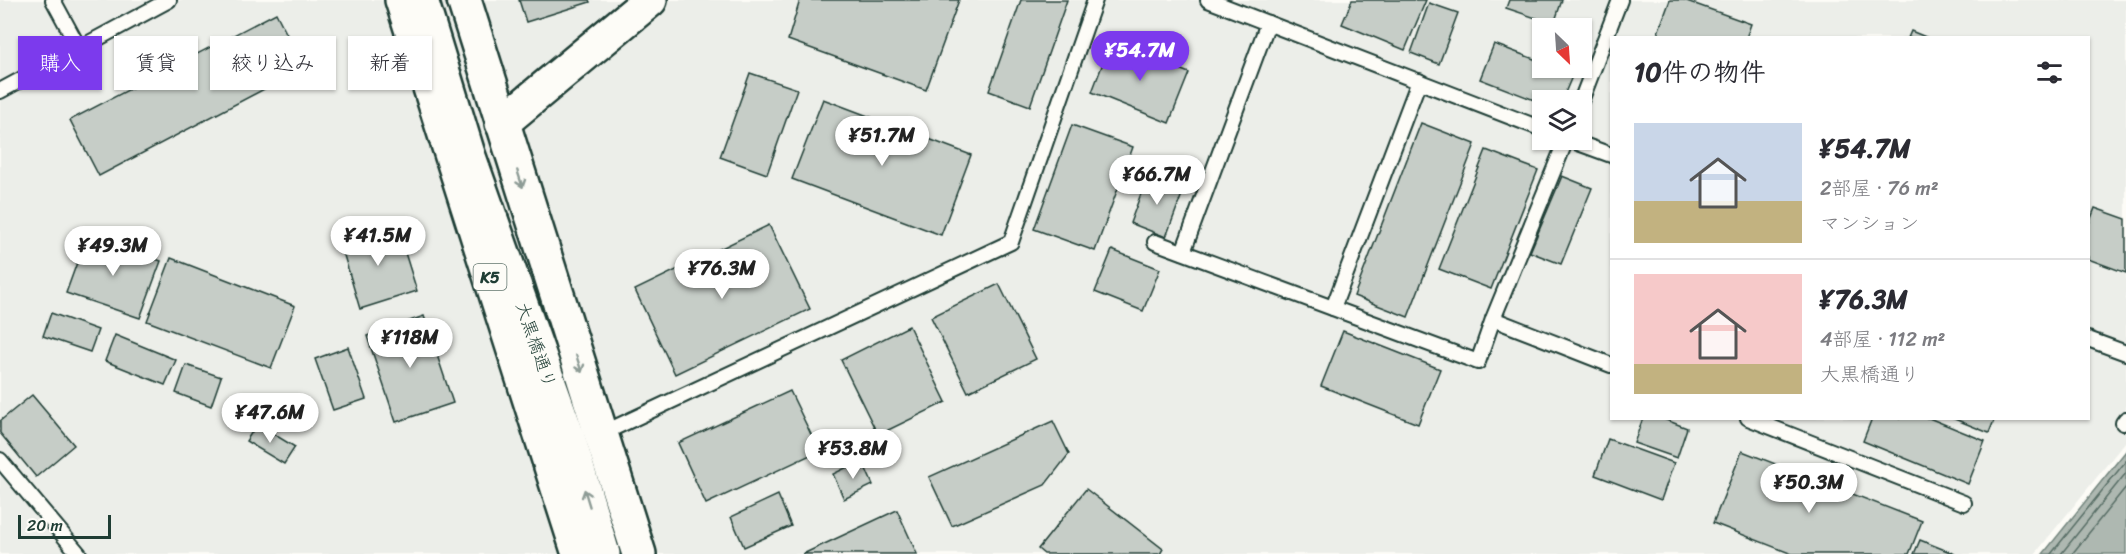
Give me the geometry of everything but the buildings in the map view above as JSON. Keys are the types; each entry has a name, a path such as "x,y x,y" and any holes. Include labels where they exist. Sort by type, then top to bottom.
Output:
{"main road":[{"name":"K5","path":"385,0 562,554"},
{"name":"K5","path":"402,0 579,554"},
{"name":"大黒橋通り","path":"421,0 468,154 568,437 603,554"},
{"name":"大黒橋通り","path":"464,0 639,554"},
{"path":"502,123 650,0"}],"lane":[{"path":"53,0 72,36"},
{"path":"102,36 169,0"},
{"path":"601,434 1011,242 1095,0"},
{"path":"1208,0 1532,125"},
{"path":"1585,90 1620,0"},
{"path":"1183,252 1269,23"},
{"path":"0,91 18,81"},
{"path":"1333,308 1419,81"},
{"path":"1592,148 1610,155"},
{"path":"1155,242 1478,362 1493,319 1564,150"},
{"path":"1493,319 1610,365"},
{"path":"2090,340 2126,353"},
{"path":"1753,420 1964,503"},
{"path":"0,460 79,554"}],"shaded area":[{"path":"0,0 2126,0 2126,441 2035,554 0,554"}],"water":[{"path":"2126,451 2126,554 2043,554"}]}
